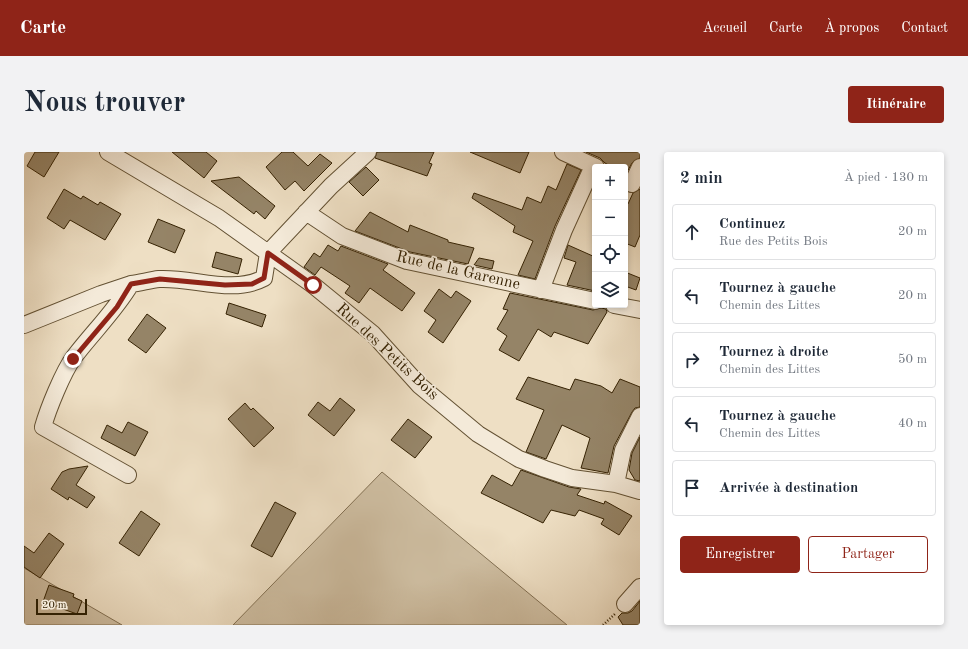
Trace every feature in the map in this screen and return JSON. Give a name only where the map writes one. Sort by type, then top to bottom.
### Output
[{"type":"street","name":"Rue des Petits Bois","points":[[108,152],[219,218],[313,285],[373,334],[419,385],[478,434],[519,459],[545,470],[572,478],[616,484],[640,491]]},
{"type":"street","points":[[24,325],[101,294],[131,284],[160,279],[225,285],[252,284],[264,278],[268,253],[306,212],[368,152]]},
{"type":"street","points":[[563,152],[592,165]]},
{"type":"street","points":[[632,184],[640,167]]},
{"type":"street","points":[[541,290],[564,230],[592,170]]},
{"type":"street","name":"Rue de la Garenne","points":[[306,212],[342,236],[407,261],[592,300]]},
{"type":"street","points":[[128,475],[68,443],[43,427],[48,410],[73,359],[117,307],[131,284]]},
{"type":"street","points":[[628,306],[639,307]]},
{"type":"street","points":[[616,484],[623,450],[640,416]]},
{"type":"street","points":[[625,604],[640,586]]},
{"type":"shaded area","points":[[382,472],[567,625],[233,625]]},
{"type":"shaded area","points":[[24,568],[122,625],[24,625]]},
{"type":"building","points":[[35,152],[59,152],[44,177],[27,166]]},
{"type":"building","points":[[172,152],[206,152],[217,161],[204,178]]},
{"type":"building","points":[[282,152],[293,152],[308,166],[320,154],[332,163],[304,191],[295,181],[285,190],[266,167]]},
{"type":"building","points":[[377,152],[434,152],[429,163],[432,164],[427,176],[375,158]]},
{"type":"building","points":[[470,152],[529,152],[520,173]]},
{"type":"building","points":[[586,152],[640,152],[640,158],[632,163],[628,170],[628,164],[607,164],[600,158]]},
{"type":"building","points":[[567,164],[581,170],[555,226],[535,279],[518,275],[533,241],[513,232],[515,226],[472,198],[474,193],[522,210],[527,197],[541,203],[548,186],[556,190]]},
{"type":"building","points":[[366,167],[379,180],[363,196],[349,182]]},
{"type":"building","points":[[239,177],[275,206],[265,219],[256,211],[254,214],[211,181]]},
{"type":"building","points":[[64,189],[81,199],[83,196],[98,205],[100,202],[121,214],[105,240],[70,220],[64,229],[47,218]]},
{"type":"building","points":[[640,189],[640,235],[635,247],[628,244],[628,204],[633,193]]},
{"type":"building","points":[[370,212],[408,232],[410,225],[448,240],[448,242],[474,248],[468,264],[410,252],[355,231]]},
{"type":"building","points":[[158,219],[185,230],[175,253],[148,242]]},
{"type":"building","points":[[328,245],[338,251],[341,246],[388,264],[383,270],[415,293],[402,311],[370,288],[359,303],[345,293],[350,286],[321,267],[315,275],[304,267],[314,253],[320,257]]},
{"type":"building","points":[[568,245],[592,256],[592,290],[567,285],[576,262],[564,258]]},
{"type":"building","points":[[216,252],[242,259],[238,274],[212,267]]},
{"type":"building","points":[[479,258],[494,261],[492,269],[474,265]]},
{"type":"building","points":[[628,273],[640,278],[636,290],[628,287]]},
{"type":"building","points":[[439,289],[451,298],[456,291],[471,301],[443,343],[428,332],[436,320],[424,311]]},
{"type":"building","points":[[510,293],[593,310],[601,308],[606,309],[607,312],[588,344],[554,332],[551,337],[538,329],[519,361],[499,350],[507,336],[497,329],[508,310],[503,309]]},
{"type":"building","points":[[229,303],[266,315],[262,327],[226,314]]},
{"type":"building","points":[[147,314],[166,328],[146,353],[128,340]]},
{"type":"building","points":[[528,377],[570,390],[575,379],[601,386],[612,393],[620,379],[640,387],[640,407],[635,408],[632,412],[614,446],[608,473],[581,468],[590,438],[562,425],[546,459],[526,452],[544,410],[516,399]]},
{"type":"building","points":[[340,398],[355,410],[334,436],[308,415],[318,402],[330,411]]},
{"type":"building","points":[[245,403],[251,410],[253,408],[274,428],[254,447],[228,419]]},
{"type":"building","points":[[408,419],[432,437],[415,458],[391,440]]},
{"type":"building","points":[[128,422],[148,432],[135,456],[101,438],[107,425],[122,433]]},
{"type":"building","points":[[640,437],[640,481],[635,480],[629,470],[632,453]]},
{"type":"building","points":[[88,466],[76,485],[95,497],[87,508],[69,497],[68,500],[51,489],[62,472],[69,469]]},
{"type":"building","points":[[521,470],[569,487],[581,489],[577,495],[604,504],[605,501],[632,516],[619,535],[601,524],[604,519],[579,510],[575,516],[551,510],[543,523],[481,493],[492,475],[512,486]]},
{"type":"building","points":[[275,502],[296,513],[272,557],[251,546]]},
{"type":"building","points":[[141,511],[160,524],[139,556],[119,543]]},
{"type":"building","points":[[49,533],[64,544],[40,578],[24,567],[24,546],[34,553]]},
{"type":"building","points":[[49,585],[74,594],[73,597],[82,601],[77,614],[43,602]]},
{"type":"building","points":[[640,601],[640,625],[623,625],[618,617],[622,613],[632,611]]},
{"type":"route","points":[[73,359],[117,307],[131,284],[160,279],[225,285],[252,284],[264,278],[268,253],[313,285]]}]
